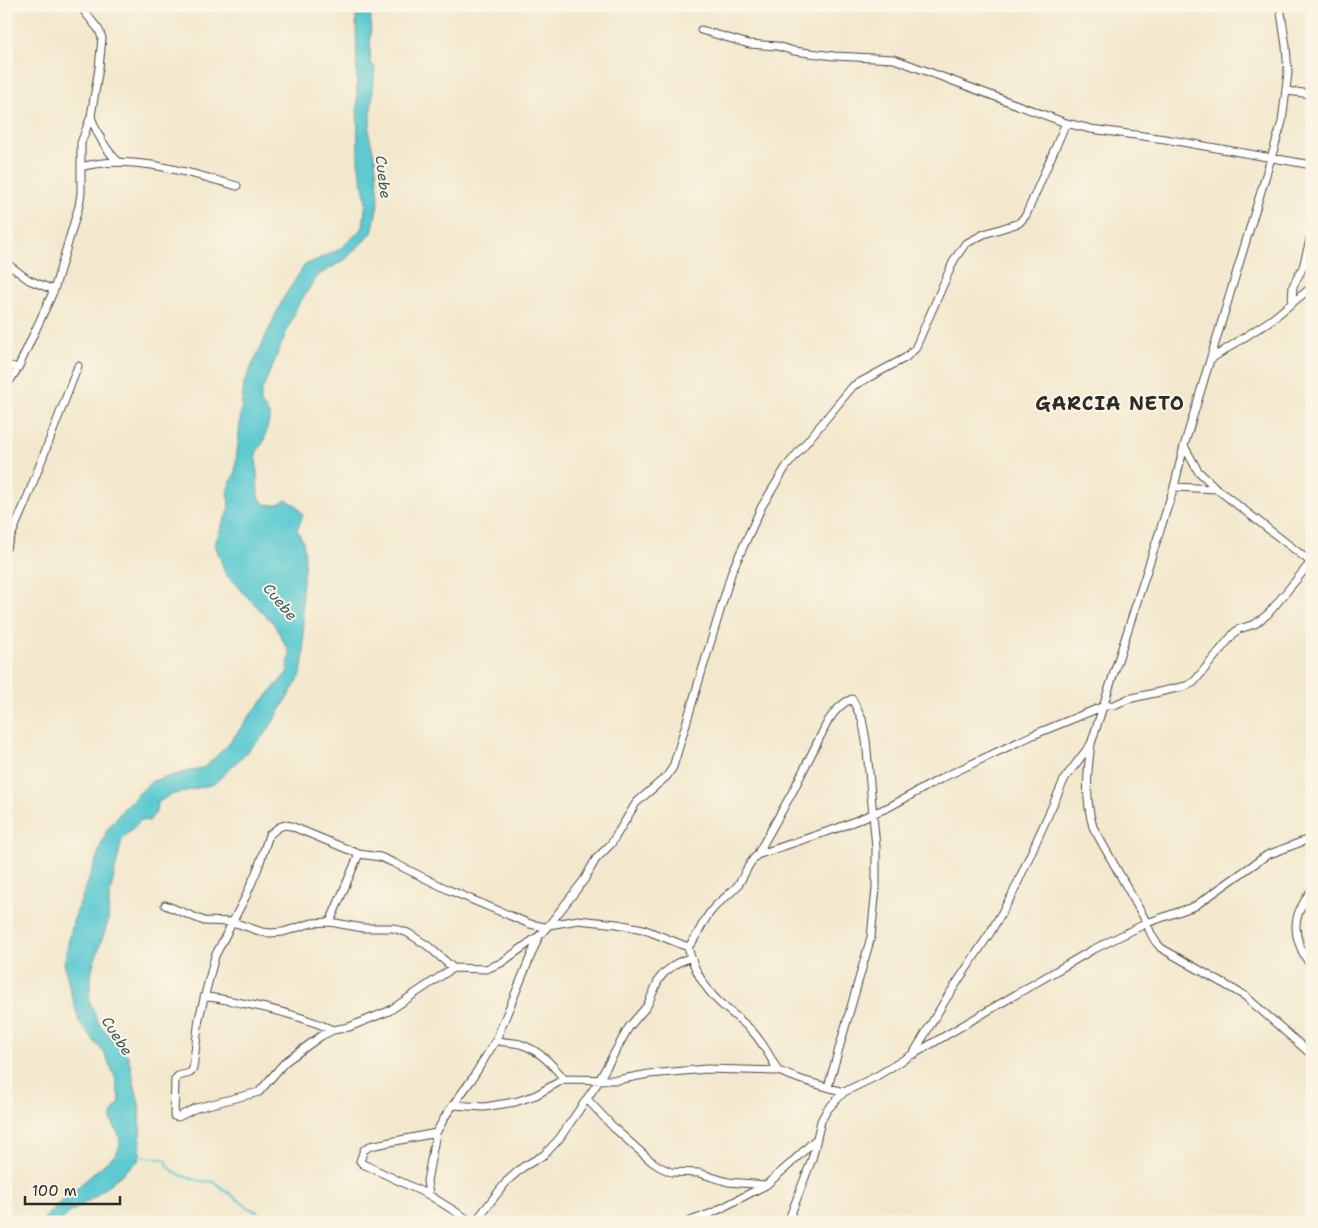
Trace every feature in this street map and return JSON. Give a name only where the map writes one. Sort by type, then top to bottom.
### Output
[{"type":"street","points":[[6,388],[18,368],[54,290],[79,206],[81,143],[91,116],[102,38],[95,24],[80,6]]},
{"type":"street","points":[[1280,6],[1288,73],[1282,122],[1184,446],[1174,487],[1104,706],[1090,744],[1086,781],[1089,811],[1094,827],[1147,922],[1150,934],[1161,948],[1245,996],[1312,1055]]},
{"type":"street","points":[[701,30],[749,44],[777,46],[794,52],[894,59],[1066,123],[1091,129],[1165,139],[1312,165]]},
{"type":"street","points":[[1286,91],[1312,94]]},
{"type":"street","points":[[91,116],[93,124],[110,154],[119,162]]},
{"type":"street","points":[[688,947],[643,929],[617,924],[578,920],[547,926],[530,924],[449,890],[380,857],[359,854],[285,825],[269,834],[258,868],[215,956],[204,997],[193,1069],[190,1073],[178,1076],[175,1080],[174,1117],[178,1117],[196,1108],[259,1092],[285,1062],[321,1036],[332,1030],[349,1026],[389,1010],[453,968],[486,969],[501,963],[540,934],[547,926],[584,880],[596,859],[611,844],[636,803],[667,776],[672,767],[732,571],[762,506],[786,467],[853,386],[905,358],[915,349],[954,260],[965,244],[984,234],[1019,223],[1026,215],[1066,123]]},
{"type":"street","points":[[81,167],[119,162],[188,172],[237,186]]},
{"type":"street","points":[[1292,302],[1293,286],[1303,267],[1312,232]]},
{"type":"street","points":[[6,263],[29,280],[54,290]]},
{"type":"street","points":[[1210,360],[1271,320],[1312,287]]},
{"type":"street","points":[[6,365],[18,368]]},
{"type":"street","points":[[6,548],[78,366]]},
{"type":"street","points":[[757,855],[838,828],[889,807],[944,777],[1033,735],[1104,706],[1186,686],[1194,682],[1235,632],[1255,624],[1268,614],[1312,562],[1198,471],[1184,446]]},
{"type":"street","points":[[1174,487],[1217,488]]},
{"type":"street","points":[[688,947],[694,942],[700,926],[712,910],[737,886],[757,855],[793,790],[828,721],[834,712],[850,698],[853,700],[862,718],[866,740],[876,847],[876,888],[870,937],[828,1087]]},
{"type":"street","points":[[913,1054],[1012,895],[1065,778],[1090,744]]},
{"type":"street","points":[[788,1222],[812,1160],[821,1120],[827,1110],[844,1092],[875,1077],[1092,950],[1147,922],[1195,906],[1266,855],[1312,838]]},
{"type":"street","points":[[330,922],[359,854]]},
{"type":"street","points":[[1312,889],[1300,910],[1296,926],[1301,949],[1312,968]]},
{"type":"street","points":[[165,905],[204,921],[233,922],[262,932],[271,933],[283,932],[312,923],[330,922],[363,928],[393,928],[408,933],[428,946],[453,968]]},
{"type":"street","points":[[429,1195],[427,1181],[436,1134],[496,1040],[540,934]]},
{"type":"street","points":[[688,947],[690,957],[704,985],[718,1001],[753,1032],[778,1071]]},
{"type":"street","points":[[436,1134],[370,1146],[366,1148],[360,1158],[363,1164],[429,1195],[473,1222],[507,1181],[522,1167],[544,1155],[558,1139],[587,1099],[630,1027],[646,1006],[660,978],[677,963],[690,957]]},
{"type":"street","points":[[204,997],[225,998],[284,1012],[313,1021],[332,1030]]},
{"type":"street","points":[[496,1040],[523,1045],[535,1051],[549,1060],[564,1078]]},
{"type":"street","points":[[453,1105],[484,1107],[515,1102],[536,1095],[564,1078],[617,1080],[683,1070],[778,1071],[844,1092]]},
{"type":"street","points":[[587,1099],[614,1128],[660,1167],[671,1172],[699,1173],[728,1182],[766,1185]]},
{"type":"street","points":[[688,1222],[712,1213],[766,1185],[816,1140]]},
{"type":"street","points":[[415,1189],[427,1181]]},
{"type":"water","name":"Cuebe","points":[[356,6],[371,6],[370,62],[375,67],[369,134],[375,159],[379,199],[372,233],[346,259],[317,276],[297,307],[261,393],[261,403],[270,416],[264,441],[256,453],[258,495],[264,504],[276,505],[286,500],[296,505],[303,515],[297,530],[303,541],[305,556],[302,593],[304,652],[301,675],[267,732],[214,784],[170,795],[157,803],[156,812],[149,821],[141,820],[122,839],[109,898],[108,922],[92,968],[89,1000],[99,1024],[128,1056],[139,1104],[141,1146],[139,1160],[94,1197],[68,1214],[61,1222],[41,1222],[58,1204],[116,1154],[120,1145],[118,1133],[111,1121],[114,1109],[120,1102],[115,1077],[105,1054],[80,1024],[64,963],[73,922],[107,830],[124,808],[152,781],[205,767],[228,745],[251,714],[287,673],[290,653],[274,624],[226,575],[215,544],[229,511],[228,488],[235,473],[244,383],[284,297],[305,265],[340,249],[363,228],[366,200],[358,161]]},
{"type":"waterway","points":[[138,1157],[166,1160],[168,1166],[177,1174],[200,1181],[214,1182],[249,1208],[272,1219],[294,1217],[307,1222]]},
{"type":"waterway","points":[[316,1222],[324,1220],[337,1222]]},
{"type":"district","name":"GARCIA NETO","points":[[1110,403]]}]
